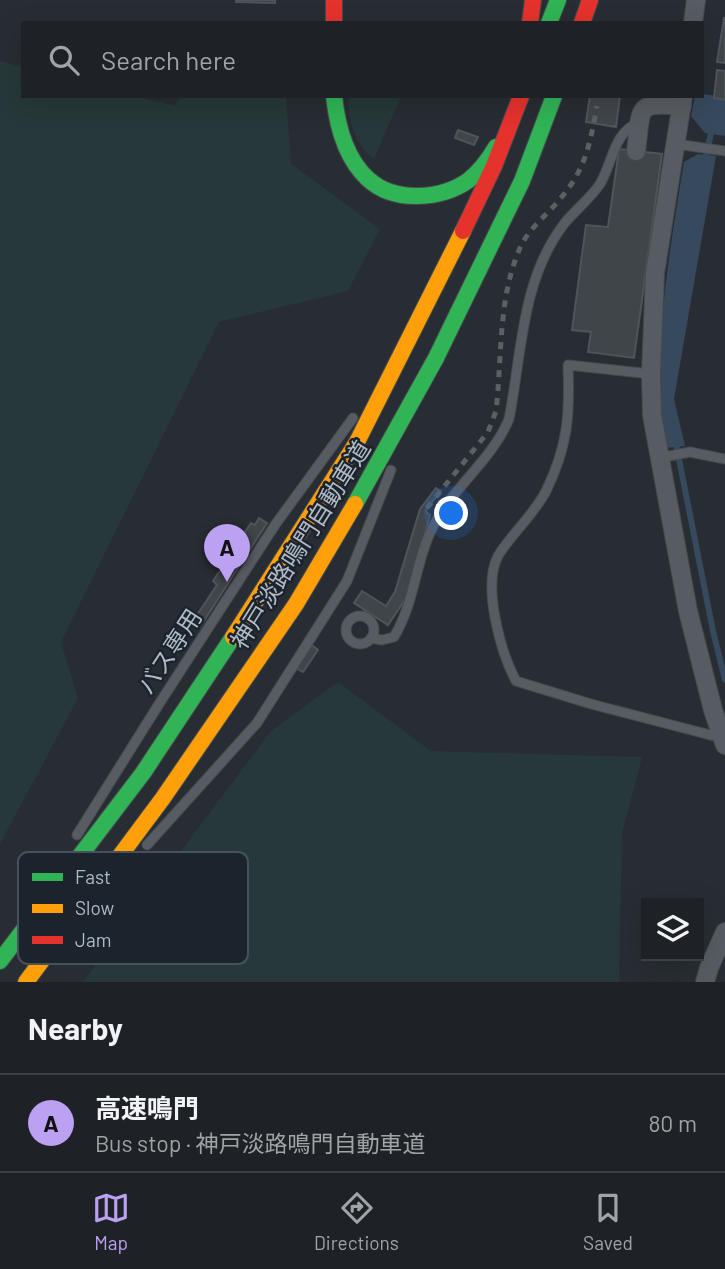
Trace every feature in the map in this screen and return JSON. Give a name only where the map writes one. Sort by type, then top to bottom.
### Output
[{"type":"main road","points":[[334,0],[334,21]]},
{"type":"main road","points":[[530,21],[534,0]]},
{"type":"main road","points":[[550,21],[558,0]]},
{"type":"main road","points":[[583,21],[590,0]]},
{"type":"main road","points":[[334,98],[341,135],[353,162],[370,181],[389,191],[414,195],[440,194],[464,184],[495,150],[519,98]]},
{"type":"main road","name":"神戸淡路鳴門自動車道","points":[[83,852],[143,773],[357,442],[410,340],[494,166],[519,98]]},
{"type":"main road","name":"神戸淡路鳴門自動車道","points":[[123,852],[296,604],[384,454],[436,358],[522,181],[553,98]]},
{"type":"main road","name":"神戸淡路鳴門自動車道","points":[[0,960],[18,936]]},
{"type":"main road","name":"神戸淡路鳴門自動車道","points":[[26,982],[41,964]]},
{"type":"street","points":[[693,21],[696,0]]},
{"type":"street","points":[[636,151],[642,111],[653,103],[683,101],[655,273],[650,374],[652,415],[688,611],[719,709],[724,742]]},
{"type":"street","points":[[705,982],[725,932]]},
{"type":"lane","points":[[371,638],[382,640],[394,637],[411,601],[432,528],[503,434],[509,419],[525,315],[534,281],[564,224],[600,184],[612,149],[629,126],[640,122]]},
{"type":"lane","points":[[676,144],[721,150]]},
{"type":"lane","name":"バス専用","points":[[72,843],[275,526],[410,340]]},
{"type":"lane","points":[[406,433],[436,358]]},
{"type":"lane","points":[[650,374],[568,365],[570,406],[565,443],[545,492],[497,557],[492,586],[498,629],[508,666],[516,681],[724,742]]},
{"type":"lane","points":[[659,458],[690,452],[725,459]]},
{"type":"lane","points":[[140,852],[257,723],[347,581],[396,457]]},
{"type":"lane","points":[[0,960],[18,931]]},
{"type":"shaded area","points":[[0,61],[21,66],[21,98],[144,98],[175,106],[180,98],[286,98],[291,164],[380,229],[348,291],[219,322],[61,642],[78,698],[0,844]]},
{"type":"shaded area","points":[[349,98],[400,98],[374,159],[357,139],[349,113]]},
{"type":"shaded area","points":[[338,682],[431,751],[642,757],[622,834],[619,982],[83,982],[96,964],[248,964],[248,852],[180,852],[271,731]]},
{"type":"water","points":[[704,94],[725,97],[725,136],[705,133],[691,116],[695,98],[704,98]]},
{"type":"water","points":[[698,154],[716,156],[674,399],[685,446],[666,448],[659,405],[659,374],[666,283],[684,162]]},
{"type":"building","points":[[275,0],[275,3],[236,2]]},
{"type":"building","points":[[725,18],[725,63],[717,62]]},
{"type":"building","points":[[717,70],[725,71],[725,100],[714,98]]},
{"type":"building","points":[[590,98],[620,98],[616,127],[586,122]]},
{"type":"building","points":[[458,130],[478,137],[474,145],[455,138]]},
{"type":"building","points":[[619,149],[662,154],[634,358],[588,352],[591,332],[572,330],[586,225],[608,227]]},
{"type":"building","points":[[436,488],[441,491],[427,508],[426,512],[430,515],[406,598],[388,625],[354,603],[362,591],[386,606],[395,592],[420,509]]},
{"type":"building","points":[[259,518],[267,523],[200,627],[193,621],[217,585],[213,581],[251,523],[255,525]]},
{"type":"building","points":[[312,645],[318,650],[303,672],[296,668]]},
{"type":"waterway","points":[[705,162],[712,128]]},
{"type":"waterway","points":[[675,439],[725,680]]},
{"type":"railway","points":[[427,508],[488,432],[496,411],[504,307],[513,267],[528,235],[576,177],[589,144],[597,106]]},
{"type":"traffic: fast","points":[[550,21],[558,0]]},
{"type":"traffic: fast","points":[[334,98],[340,129],[353,161],[368,179],[391,192],[432,195],[458,187],[477,173],[496,147]]},
{"type":"traffic: fast","points":[[355,504],[436,358],[522,181],[553,98]]},
{"type":"traffic: fast","points":[[83,852],[143,773],[233,637]]},
{"type":"traffic: fast","points":[[0,961],[18,937]]},
{"type":"traffic: slow","points":[[233,637],[357,442],[463,231]]},
{"type":"traffic: slow","points":[[123,852],[296,604],[355,504]]},
{"type":"traffic: slow","points":[[26,982],[39,964]]},
{"type":"traffic: jam","points":[[334,0],[334,21]]},
{"type":"traffic: jam","points":[[530,21],[533,0]]},
{"type":"traffic: jam","points":[[583,21],[590,0]]},
{"type":"traffic: jam","points":[[463,231],[494,166],[520,98]]},
{"type":"place","name":"高速鳴門","points":[[227,582]]}]
